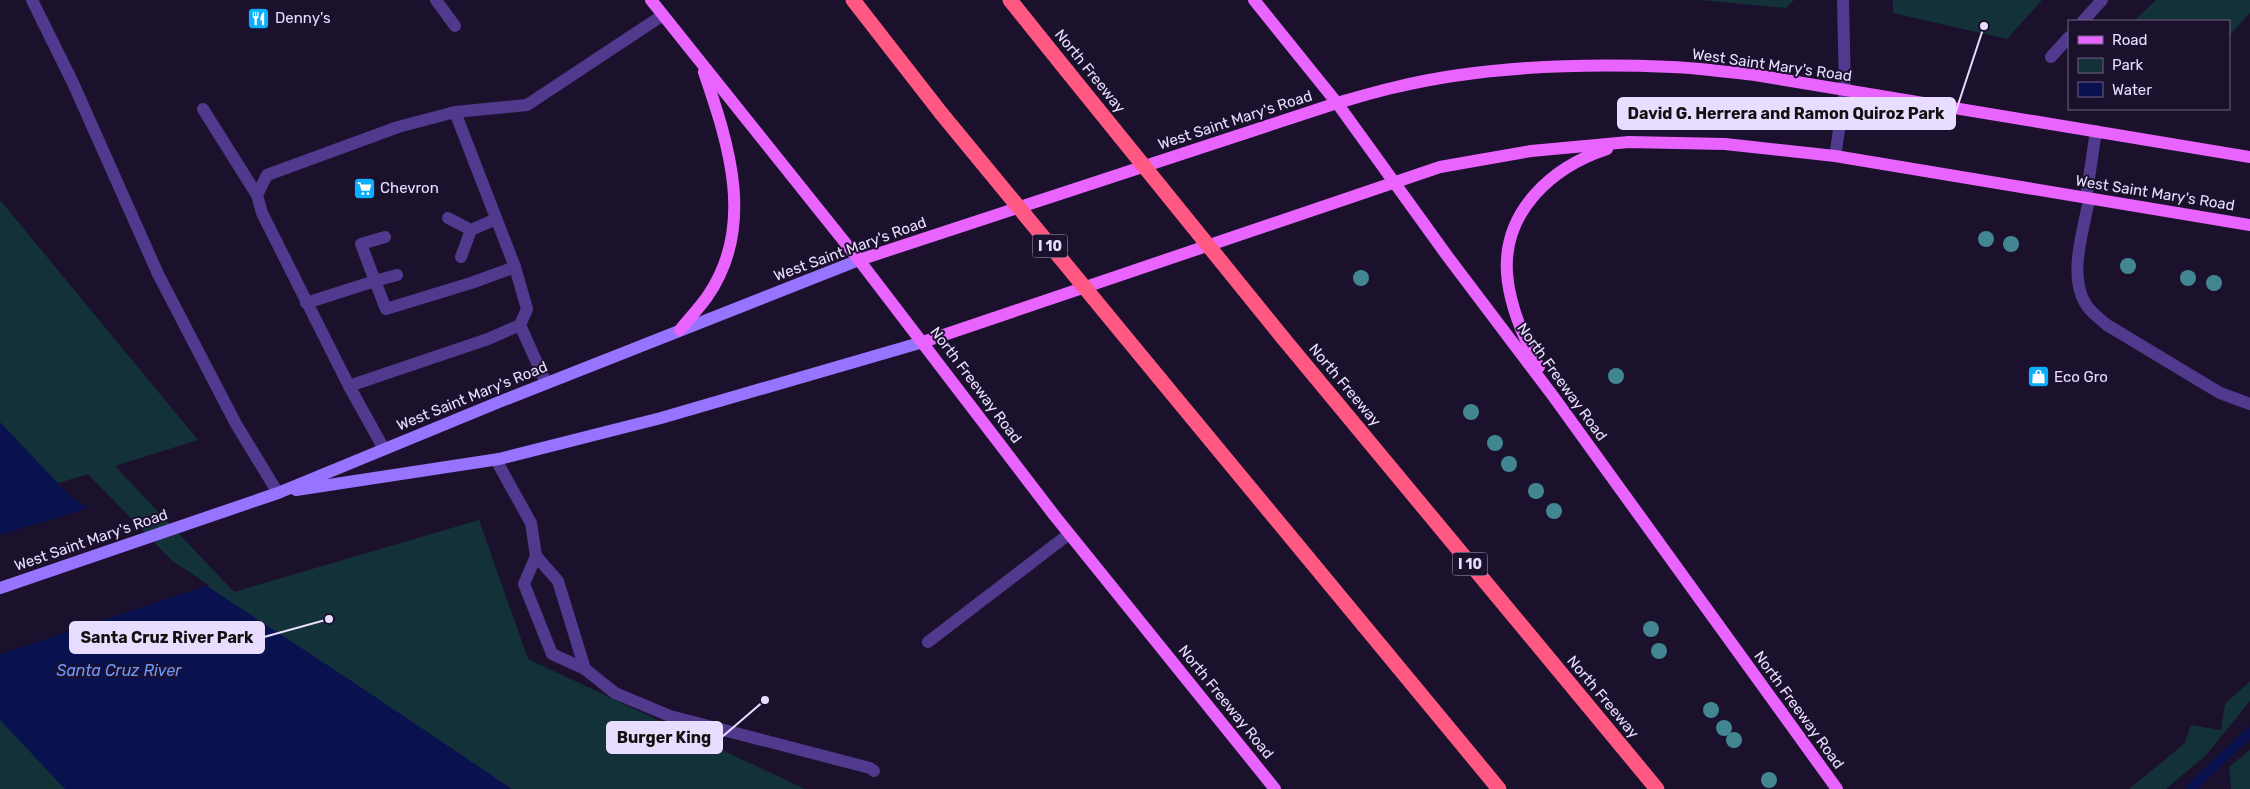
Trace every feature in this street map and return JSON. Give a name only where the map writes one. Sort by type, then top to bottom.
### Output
[{"type":"highway","name":"I 10","points":[[853,0],[941,113],[1499,789]]},
{"type":"highway","name":"North Freeway","points":[[1010,0],[1283,338],[1657,789]]},
{"type":"main road","name":"North Freeway Road","points":[[651,0],[859,260],[1069,534],[1275,789]]},
{"type":"main road","name":"North Freeway Road","points":[[1254,0],[1337,103],[1553,396],[1837,789]]},
{"type":"main road","points":[[680,330],[707,296],[719,276],[727,254],[734,212],[734,188],[730,157],[701,62]]},
{"type":"main road","name":"West Saint Mary's Road","points":[[0,588],[278,493],[546,383],[859,260],[1337,103],[1393,87],[1529,68],[1602,65],[1674,67],[1755,75],[1846,92],[2250,157]]},
{"type":"main road","name":"West Saint Mary's Road","points":[[278,493],[496,460],[661,418],[923,342],[1440,167],[1531,151],[1629,142],[1725,144],[1835,156],[2250,226]]},
{"type":"main road","points":[[1553,396],[1532,355],[1512,301],[1507,274],[1507,250],[1514,227],[1524,206],[1538,188],[1558,172],[1585,156],[1629,142]]},
{"type":"street","points":[[32,0],[73,83],[158,274],[236,424],[278,493]]},
{"type":"street","points":[[436,0],[455,26]]},
{"type":"street","points":[[1835,156],[1846,92],[1843,0]]},
{"type":"street","points":[[2084,20],[2102,0]]},
{"type":"street","points":[[257,195],[267,175],[398,127],[444,113],[527,106],[663,15]]},
{"type":"street","points":[[2051,57],[2068,38]]},
{"type":"street","points":[[203,109],[257,195],[262,213],[306,302],[384,449]]},
{"type":"street","points":[[349,386],[488,339],[520,325],[527,309],[515,267],[455,112]]},
{"type":"street","points":[[2096,131],[2080,248],[2078,278],[2083,297],[2093,313],[2107,325],[2220,393],[2250,404]]},
{"type":"street","points":[[448,218],[471,230]]},
{"type":"street","points":[[461,257],[471,230],[496,219]]},
{"type":"street","points":[[384,237],[362,244],[386,309],[471,283],[515,267]]},
{"type":"street","points":[[306,302],[397,275]]},
{"type":"street","points":[[520,325],[546,383]]},
{"type":"street","points":[[496,460],[531,523],[536,556],[524,584],[552,654],[585,669],[614,693],[670,716],[870,768],[874,771]]},
{"type":"street","points":[[928,642],[1069,534]]},
{"type":"street","points":[[536,556],[558,581],[585,669]]},
{"type":"green space","points":[[1700,0],[1794,0],[1786,8]]},
{"type":"green space","points":[[1893,0],[2042,0],[2007,39],[1893,13]]},
{"type":"green space","points":[[2156,0],[2250,0],[2250,13],[2230,35],[2230,20],[2135,20]]},
{"type":"green space","points":[[0,200],[198,440],[115,466],[234,592],[479,520],[528,659],[805,789],[0,789],[0,662],[209,599],[88,474],[0,501]]},
{"type":"green space","points":[[2250,681],[2250,701],[2206,755],[2166,789],[2129,789],[2184,744],[2191,725],[2221,730],[2225,704]]},
{"type":"green space","points":[[2250,750],[2250,789],[2231,789],[2229,767]]},
{"type":"water","name":"Santa Cruz River","points":[[0,422],[70,496],[512,789],[65,789],[0,720]]},
{"type":"pier","points":[[91,507],[209,585],[0,654],[0,535]]},
{"type":"waterway","points":[[2190,789],[2250,732]]},
{"type":"place","name":"Denny's","points":[[259,18]]},
{"type":"place","name":"David G. Herrera and Ramon Quiroz Park","points":[[1984,26]]},
{"type":"place","name":"Chevron","points":[[364,188]]},
{"type":"place","name":"Eco Gro","points":[[2038,377]]},
{"type":"place","name":"Santa Cruz River Park","points":[[329,619]]},
{"type":"place","name":"Burger King","points":[[765,700]]}]
